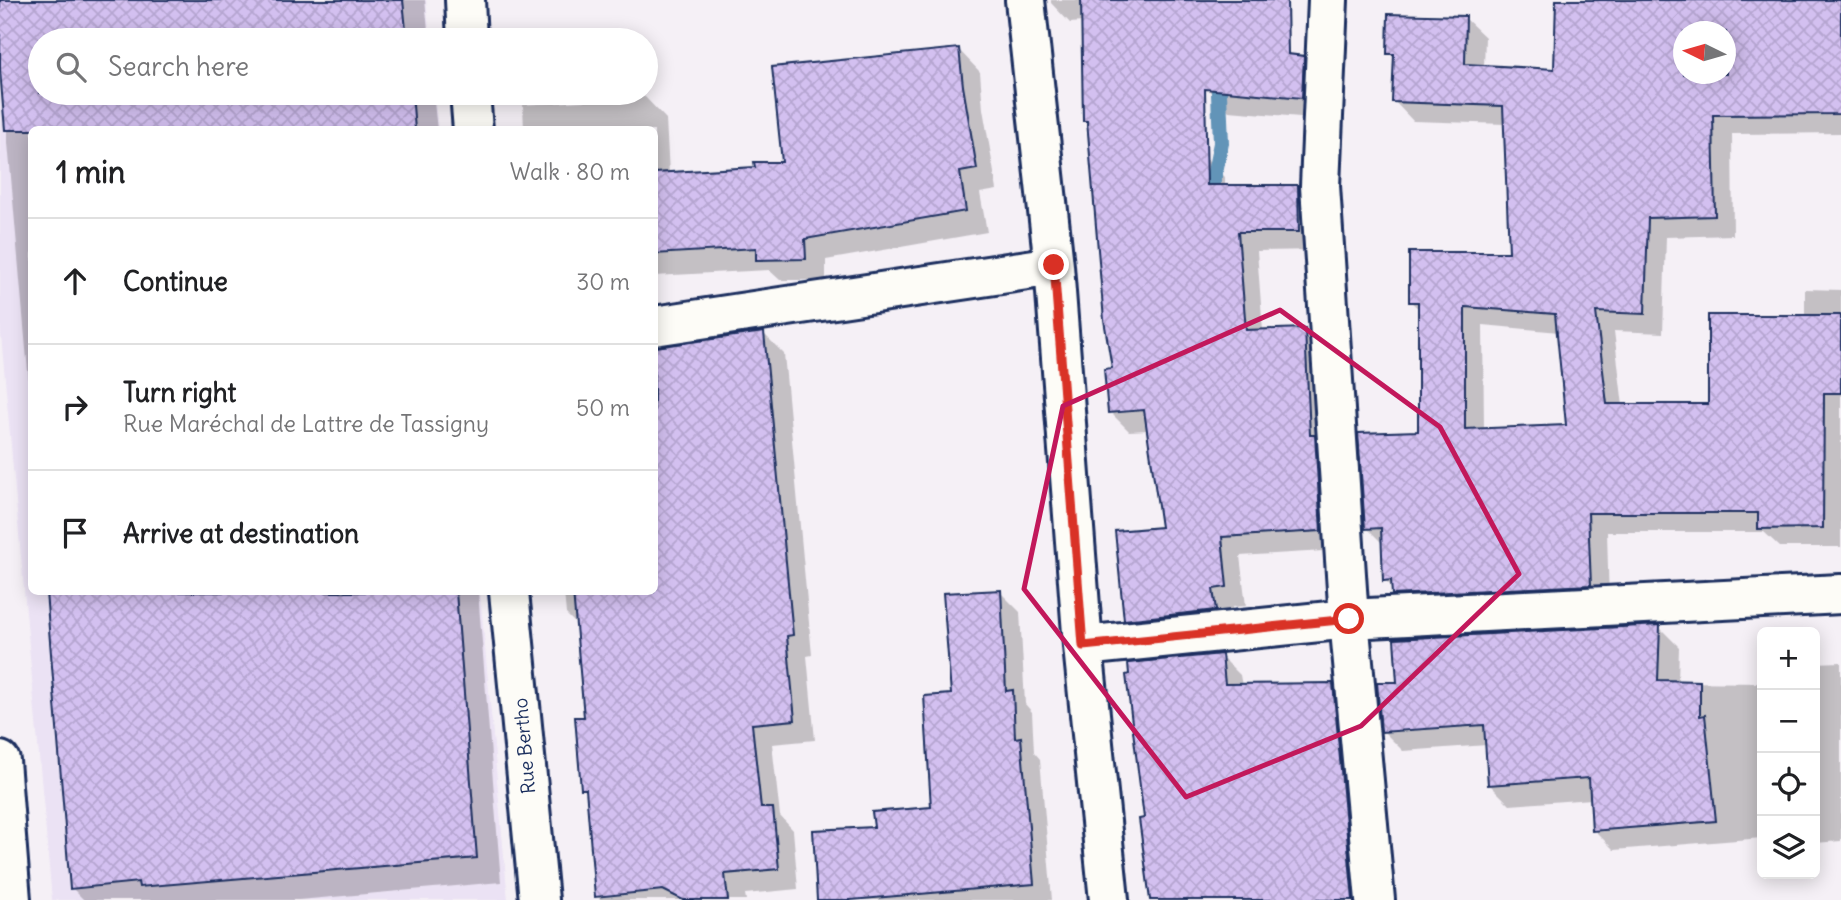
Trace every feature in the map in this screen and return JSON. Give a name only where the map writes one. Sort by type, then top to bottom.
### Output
[{"type":"street","points":[[465,0],[466,28]]},
{"type":"street","points":[[1025,0],[1054,265],[1083,646],[1109,900]]},
{"type":"street","points":[[1328,0],[1320,187],[1349,619],[1375,900]]},
{"type":"street","points":[[471,105],[473,126]]},
{"type":"street","points":[[658,325],[1054,265]]},
{"type":"street","points":[[1083,646],[1349,619],[1841,594]]},
{"type":"street","name":"Rue Bertho","points":[[509,595],[538,900]]},
{"type":"street","points":[[0,761],[11,900]]},
{"type":"highlighted area","points":[[1280,310],[1440,427],[1519,574],[1361,726],[1186,797],[1024,589],[1063,406]]},
{"type":"shaded area","points":[[0,0],[426,0],[429,28],[28,28],[28,105],[435,105],[438,126],[28,126],[28,595],[480,595],[508,900],[52,900],[0,324]]},
{"type":"building","points":[[0,0],[403,0],[406,28],[28,28],[28,105],[413,105],[415,126],[28,126],[28,130],[5,130],[0,70]]},
{"type":"building","points":[[1081,0],[1287,0],[1288,54],[1304,56],[1302,98],[1205,89],[1207,185],[1298,185],[1299,232],[1238,232],[1246,330],[1305,328],[1310,435],[1315,435],[1321,531],[1222,537],[1227,587],[1213,589],[1216,610],[1124,620],[1115,531],[1161,527],[1144,410],[1108,413],[1104,369],[1112,368],[1104,320],[1087,121],[1083,121]]},
{"type":"building","points":[[1556,0],[1841,0],[1841,114],[1713,115],[1715,216],[1648,218],[1645,314],[1596,312],[1607,404],[1708,404],[1708,315],[1841,315],[1841,393],[1824,393],[1823,528],[1758,529],[1758,513],[1588,513],[1591,585],[1392,595],[1391,580],[1383,581],[1381,528],[1365,529],[1358,433],[1418,431],[1418,302],[1409,302],[1409,252],[1509,252],[1503,106],[1392,102],[1394,54],[1387,54],[1388,14],[1466,16],[1465,64],[1554,69]],"holes":[[[1465,307],[1555,314],[1566,425],[1465,429]]]},
{"type":"building","points":[[959,48],[977,169],[960,172],[966,211],[805,239],[806,259],[756,260],[756,248],[658,254],[658,173],[755,167],[754,162],[782,162],[772,67]]},
{"type":"building","points":[[764,332],[793,635],[787,636],[795,720],[752,724],[761,808],[773,808],[779,869],[725,874],[728,900],[683,900],[663,890],[595,897],[586,789],[581,789],[575,717],[584,717],[573,595],[658,595],[658,346]]},
{"type":"building","points":[[1001,590],[1006,691],[1013,690],[1015,738],[1021,737],[1034,884],[851,900],[817,900],[813,830],[874,827],[872,812],[931,807],[924,696],[951,694],[943,593]]},
{"type":"building","points":[[46,595],[456,595],[477,858],[139,887],[138,882],[70,889]]},
{"type":"building","points":[[1660,625],[1658,680],[1700,681],[1700,716],[1705,715],[1716,821],[1592,831],[1589,778],[1488,785],[1484,725],[1381,732],[1377,682],[1397,682],[1394,639]]},
{"type":"building","points":[[1222,654],[1225,684],[1333,683],[1353,900],[1150,900],[1139,819],[1144,818],[1126,675],[1129,674],[1128,663]]},
{"type":"waterway","points":[[1208,206],[1221,143],[1218,69]]},
{"type":"route","points":[[1054,265],[1083,646],[1349,619]]}]
